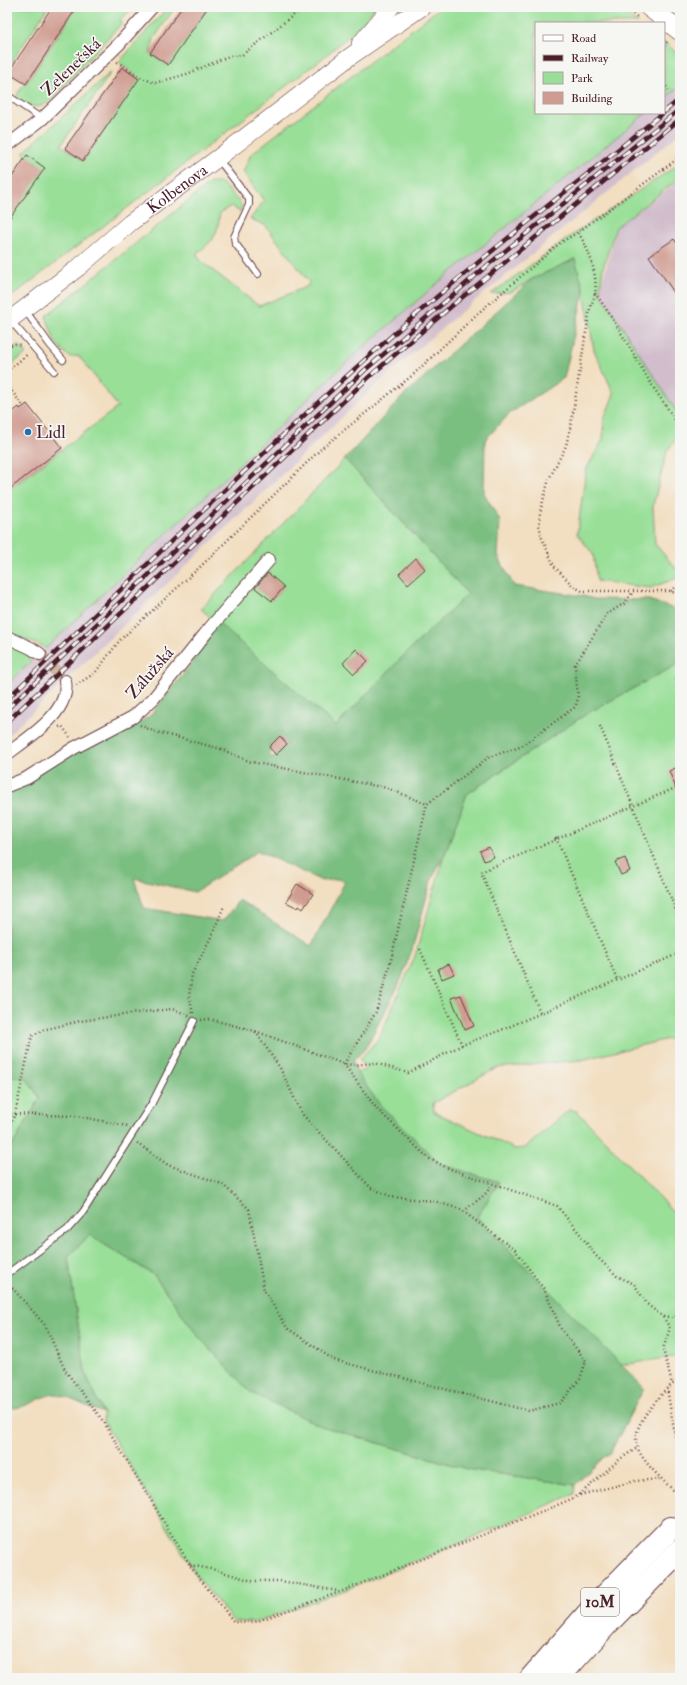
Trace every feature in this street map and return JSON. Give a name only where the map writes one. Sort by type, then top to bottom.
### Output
[{"type":"highway","name":"10M","points":[[531,1678],[590,1611],[671,1528]]},
{"type":"highway","name":"10M","points":[[558,1678],[608,1622],[680,1550]]},
{"type":"main road","name":"Kolbenova","points":[[348,58],[391,7]]},
{"type":"main road","name":"Kolbenova","points":[[8,321],[79,267],[130,223],[218,158],[348,58],[422,7]]},
{"type":"main road","points":[[644,13],[656,22]]},
{"type":"main road","points":[[665,28],[674,35]]},
{"type":"street","name":"Zelenečská","points":[[7,146],[42,119],[108,54],[152,7]]},
{"type":"street","name":"Zálužská","points":[[7,786],[27,778],[74,748],[134,717],[153,699],[210,628],[269,560]]},
{"type":"street","points":[[7,637],[31,648],[40,654]]},
{"type":"street","points":[[7,754],[46,724],[55,714],[66,684]]},
{"type":"lane","points":[[7,95],[42,119]]},
{"type":"lane","points":[[218,158],[248,199],[249,205],[234,237],[235,243],[258,274]]},
{"type":"lane","points":[[24,309],[50,346],[63,360]]},
{"type":"lane","points":[[8,321],[54,371]]},
{"type":"lane","points":[[7,1273],[11,1272],[67,1230],[83,1212],[152,1103],[194,1019]]},
{"type":"path","points":[[108,54],[142,78],[155,83],[187,74],[229,56],[242,54],[304,7]]},
{"type":"path","points":[[623,7],[644,13]]},
{"type":"path","points":[[665,45],[674,35]]},
{"type":"path","points":[[665,85],[669,91]]},
{"type":"path","points":[[66,684],[75,685],[94,673],[120,640],[200,567],[322,448],[414,374],[478,314],[548,253],[680,157]]},
{"type":"path","points":[[578,232],[586,248],[595,277],[595,293],[590,308],[566,446],[549,479],[540,512],[539,525],[542,538],[554,566],[573,586],[582,591],[670,591],[680,596]]},
{"type":"path","points":[[595,293],[608,310],[654,390],[680,426]]},
{"type":"path","points":[[7,346],[16,344],[20,345],[29,353],[7,370]]},
{"type":"path","points":[[7,385],[24,407]]},
{"type":"path","points":[[670,591],[680,584]]},
{"type":"path","points":[[344,1064],[376,1012],[390,964],[427,804],[489,757],[520,747],[575,707],[578,699],[575,665],[607,614],[625,603],[633,591]]},
{"type":"path","points":[[676,679],[680,690]]},
{"type":"path","points":[[134,717],[138,724],[153,731],[221,750],[251,762],[387,788],[427,804]]},
{"type":"path","points":[[35,733],[62,726],[70,737],[74,748]]},
{"type":"path","points":[[600,726],[680,920]]},
{"type":"path","points":[[540,1012],[481,872],[556,838],[680,786]]},
{"type":"path","points":[[556,838],[617,979]]},
{"type":"path","points":[[194,1019],[189,996],[192,974],[213,933],[224,906]]},
{"type":"path","points":[[420,949],[462,1045]]},
{"type":"path","points":[[7,1132],[15,1114],[32,1036],[43,1030],[80,1021],[172,1009],[194,1019],[209,1019],[255,1031],[344,1064],[353,1065],[375,1063],[408,1073],[462,1045],[504,1029],[540,1012],[680,953]]},
{"type":"path","points":[[129,1138],[168,1165],[222,1184],[249,1209],[264,1290],[287,1328],[334,1360],[529,1411],[560,1403],[580,1379],[586,1361],[561,1329],[544,1289],[515,1250],[460,1209],[434,1202],[392,1197],[371,1188],[302,1114],[280,1068],[255,1031]]},
{"type":"path","points":[[344,1064],[376,1108],[428,1158],[450,1169],[557,1206],[595,1255],[617,1276],[634,1284],[647,1304],[663,1317],[670,1328],[663,1349],[672,1384]]},
{"type":"path","points":[[7,1114],[76,1116],[136,1128]]},
{"type":"path","points":[[464,1212],[470,1205],[482,1199],[492,1184]]},
{"type":"path","points":[[7,1282],[45,1325],[65,1370],[103,1421],[190,1565],[234,1622],[255,1622],[340,1592],[578,1496],[635,1481],[662,1479]]},
{"type":"path","points":[[663,1317],[680,1316]]},
{"type":"path","points":[[680,1379],[667,1388],[642,1421],[636,1440],[637,1448],[649,1465],[680,1497]]},
{"type":"path","points":[[667,1388],[677,1448],[680,1455]]},
{"type":"path","points":[[578,1496],[620,1459],[637,1448]]},
{"type":"path","points":[[190,1565],[216,1570],[252,1581],[281,1581],[340,1592]]},
{"type":"shaded area","points":[[680,86],[680,133],[461,312],[377,384],[7,736],[7,684],[293,412],[391,322],[645,114],[665,114],[665,98]]},
{"type":"shaded area","points":[[680,180],[680,417],[600,292],[616,227]]},
{"type":"green space","points":[[14,7],[48,7],[7,69],[7,18]]},
{"type":"green space","points":[[77,7],[134,7],[120,20],[122,23],[50,100],[45,104],[35,107],[23,102],[17,97],[18,93],[24,83],[26,84]]},
{"type":"green space","points":[[168,7],[175,7],[154,39],[150,53],[168,65],[208,7],[376,7],[354,32],[319,61],[7,300],[7,222],[27,155],[23,153],[112,71],[61,145],[83,161],[139,79],[119,62]]},
{"type":"green space","points":[[441,7],[615,7],[637,22],[535,22],[535,114],[645,114],[440,281],[352,357],[46,648],[7,632],[7,491],[118,407],[79,356],[69,357],[55,342],[46,316],[210,183],[222,183],[242,205],[240,212],[231,206],[220,213],[218,227],[214,236],[207,245],[196,254],[202,262],[259,306],[308,286],[309,282],[265,225],[250,219],[264,201],[243,172],[251,154]]},
{"type":"green space","points":[[665,43],[680,56],[680,86],[665,98]]},
{"type":"green space","points":[[676,166],[680,169],[680,178],[616,227],[603,268],[600,292],[680,417],[680,434],[667,451],[653,506],[655,544],[680,573],[680,577],[650,588],[597,581],[593,554],[577,534],[586,470],[603,439],[604,419],[614,394],[594,350],[584,291],[575,259],[532,279],[511,292],[491,294],[575,233]]},
{"type":"green space","points":[[575,259],[584,291],[564,378],[509,414],[485,440],[484,493],[500,521],[498,556],[514,586],[594,599],[649,600],[680,611],[680,663],[586,714],[467,794],[444,856],[431,881],[412,950],[398,987],[365,1049],[353,1061],[357,1073],[380,1105],[440,1164],[499,1182],[477,1217],[644,1388],[609,1455],[604,1457],[575,1485],[467,1469],[321,1426],[250,1392],[197,1335],[154,1275],[89,1235],[68,1257],[85,1372],[103,1413],[57,1394],[48,1395],[25,1406],[13,1408],[7,1407],[7,1155],[40,1098],[26,1078],[7,1076],[7,786],[121,729],[137,724],[150,716],[193,662],[216,621],[336,726],[406,653],[468,594],[345,459],[401,398],[532,279]],"holes":[[[280,737],[287,744],[272,758],[269,754],[272,750],[269,747]],[[258,851],[322,881],[338,879],[345,882],[311,946],[239,900],[223,921],[144,908],[134,878],[195,892]]]},
{"type":"green space","points":[[18,346],[27,353],[7,368],[7,349]]},
{"type":"green space","points":[[345,459],[468,594],[336,726],[201,609]]},
{"type":"green space","points":[[7,643],[26,652],[31,662],[7,684]]},
{"type":"green space","points":[[680,663],[680,1036],[581,1060],[497,1068],[433,1103],[434,1112],[515,1149],[525,1148],[569,1110],[577,1111],[680,1219],[680,1356],[621,1365],[477,1217],[499,1182],[440,1164],[380,1105],[357,1073],[366,1069],[360,1059],[379,1038],[415,956],[444,856],[467,794],[586,714]]},
{"type":"green space","points":[[7,1076],[26,1078],[40,1098],[7,1155]]},
{"type":"green space","points":[[89,1235],[154,1275],[197,1335],[357,1437],[467,1469],[575,1485],[574,1494],[451,1547],[340,1592],[255,1622],[234,1622],[198,1578],[103,1421],[103,1413],[85,1372],[68,1257]]},
{"type":"building","points":[[52,7],[77,7],[26,84],[8,73]]},
{"type":"building","points":[[182,7],[208,7],[168,65],[150,53]]},
{"type":"building","points":[[122,67],[139,79],[83,161],[65,148]]},
{"type":"building","points":[[27,155],[45,168],[7,222],[7,184]]},
{"type":"building","points":[[674,239],[680,248],[680,301],[649,256]]},
{"type":"building","name":"Lidl","points":[[27,404],[62,448],[7,491],[7,416],[19,407],[20,409]]},
{"type":"building","points":[[416,558],[425,569],[408,584],[399,574]]},
{"type":"building","points":[[268,573],[284,587],[272,601],[255,588]]},
{"type":"building","points":[[356,649],[368,661],[354,674],[343,663]]},
{"type":"building","points":[[280,736],[287,744],[276,755],[269,747]]},
{"type":"building","points":[[680,766],[680,798],[669,771]]},
{"type":"building","points":[[489,847],[494,857],[484,861],[480,851]]},
{"type":"building","points":[[625,858],[630,871],[621,875],[615,862]]},
{"type":"building","points":[[297,884],[313,894],[303,909],[299,906],[298,908],[286,902]]},
{"type":"building","points":[[449,964],[454,974],[442,979],[438,969]]},
{"type":"building","points":[[461,995],[474,1026],[465,1030],[451,998]]},
{"type":"tunnel","points":[[40,654],[65,681]]},
{"type":"railway","points":[[665,111],[680,99]]},
{"type":"railway","points":[[7,709],[365,370],[489,264],[680,109]]},
{"type":"railway","points":[[7,699],[248,468],[396,332],[495,249],[662,114]]},
{"type":"railway","points":[[7,722],[370,376],[454,304],[680,119]]},
{"type":"place","name":"Lidl","points":[[28,432]]}]
